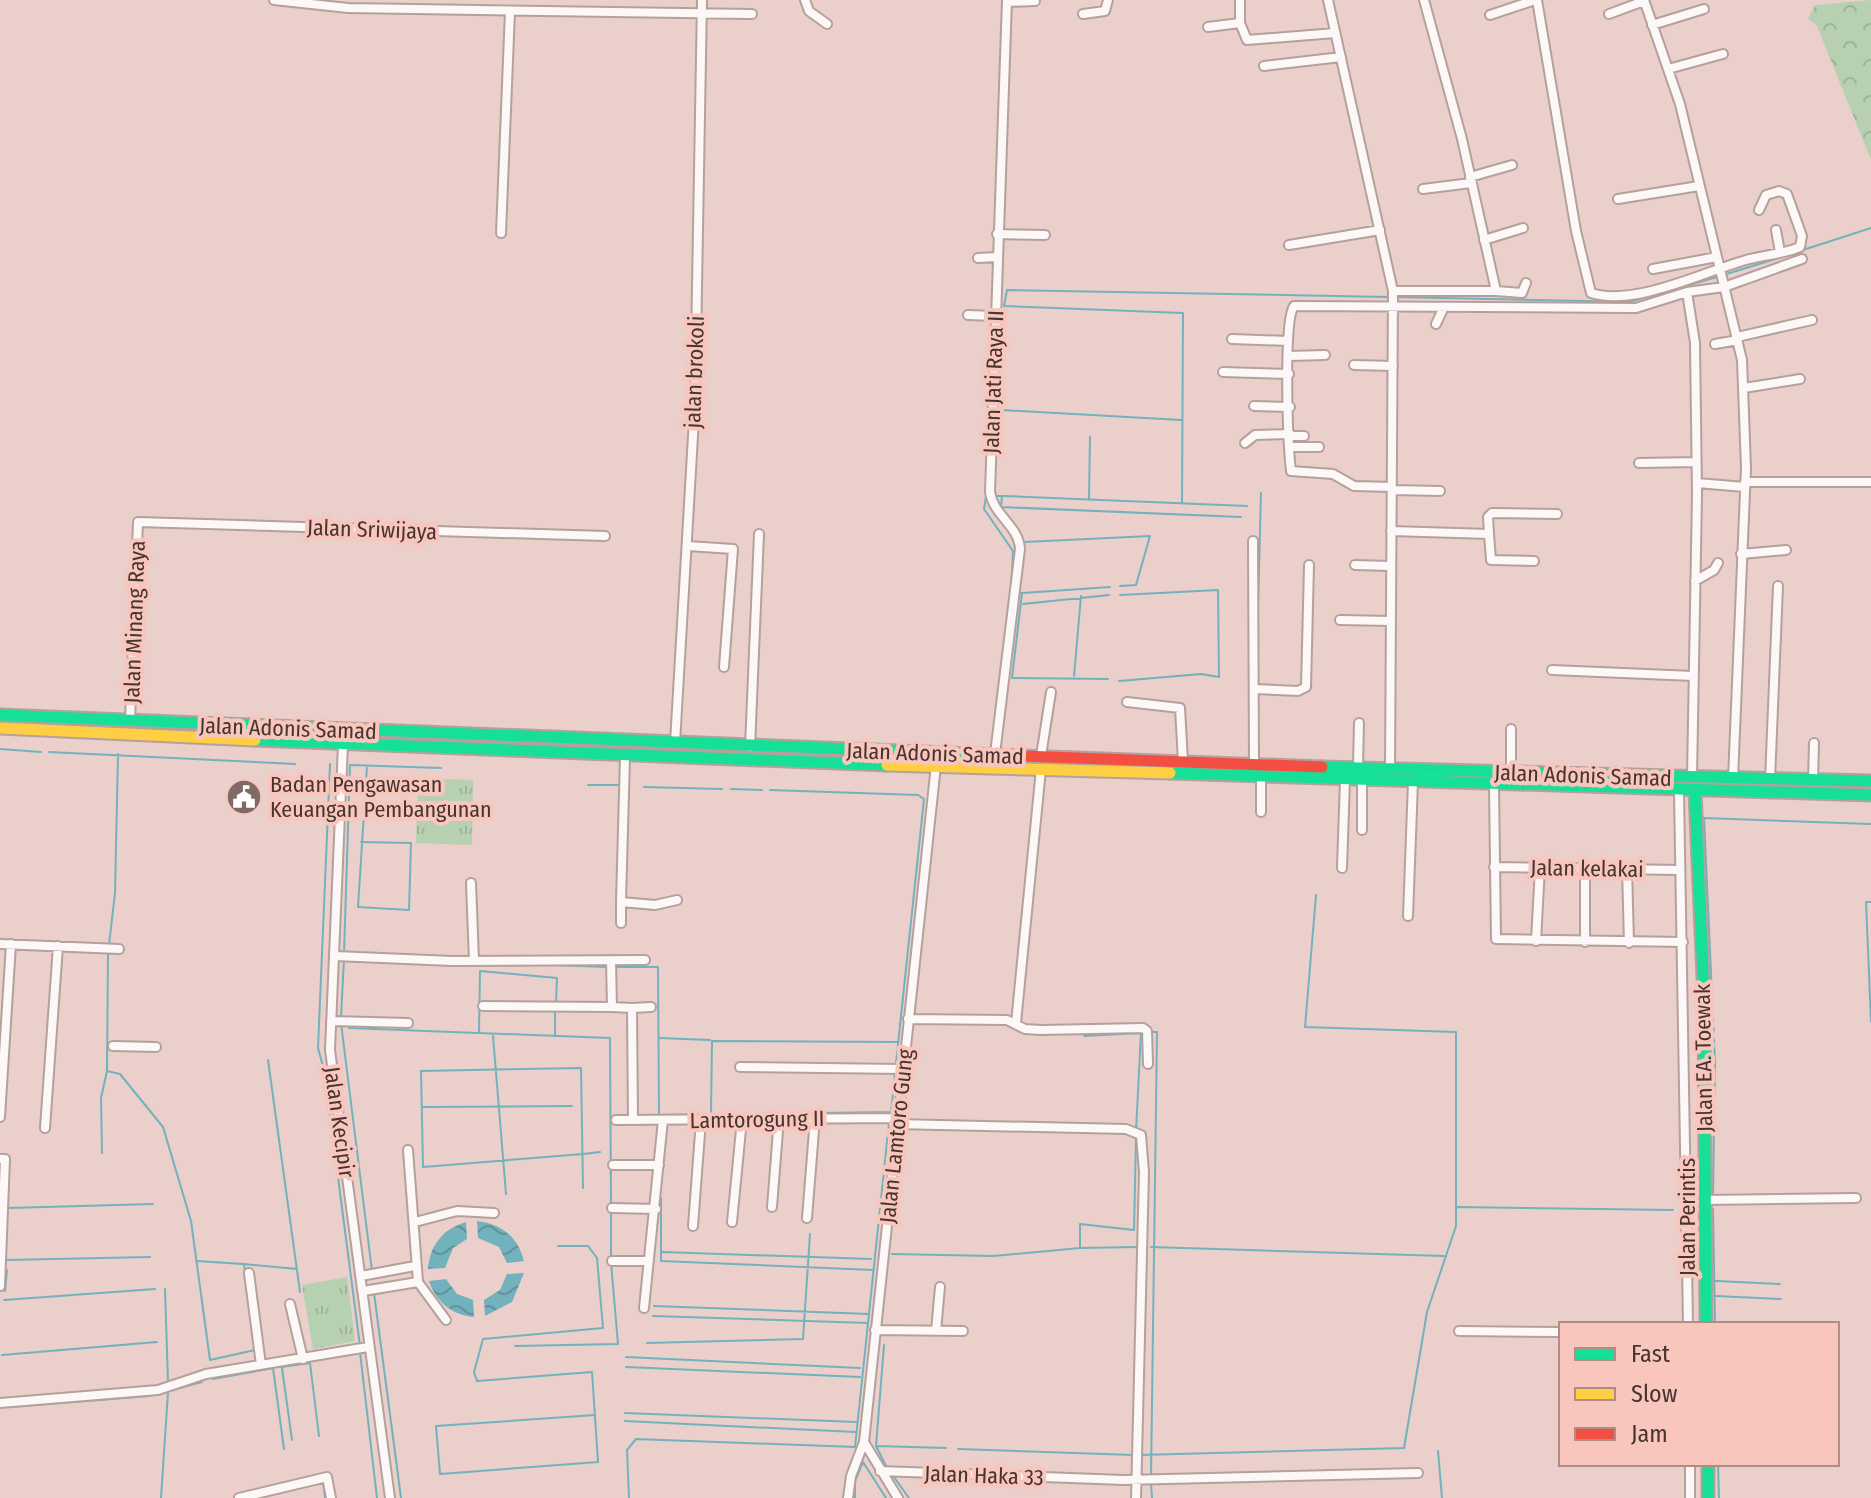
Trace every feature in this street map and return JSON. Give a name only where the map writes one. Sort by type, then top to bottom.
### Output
[{"type":"main road","name":"Jalan Adonis Samad","points":[[0,715],[511,738],[995,754],[1041,763],[1183,761],[1511,773],[1871,781]]},
{"type":"main road","points":[[46,718],[46,731]]},
{"type":"main road","points":[[0,728],[625,757],[936,765],[1041,763],[1344,786],[1362,781],[1413,787],[1494,790],[1871,795]]},
{"type":"main road","points":[[510,751],[511,738]]},
{"type":"main road","points":[[1792,780],[1792,794]]},
{"type":"main road","name":"Jalan EA. Toewak","points":[[1695,792],[1704,999],[1706,1322]]},
{"type":"main road","points":[[1708,1466],[1708,1498]]},
{"type":"street","points":[[274,0],[348,8],[752,14]]},
{"type":"street","name":"jalan brokoli","points":[[675,743],[695,402],[702,0]]},
{"type":"street","points":[[805,0],[809,11],[827,24]]},
{"type":"street","points":[[1083,14],[1105,11],[1108,0]]},
{"type":"street","points":[[1240,0],[1240,23],[1247,40],[1335,33]]},
{"type":"street","points":[[1328,0],[1393,299],[1390,768]]},
{"type":"street","points":[[1424,0],[1496,291]]},
{"type":"street","points":[[1490,15],[1536,0],[1588,289],[1596,294],[1625,296],[1802,259]]},
{"type":"street","points":[[1007,1],[1035,1]]},
{"type":"street","name":"Jalan Jati Raya II","points":[[995,754],[1020,549],[1019,539],[991,498],[997,234],[1007,1]]},
{"type":"street","points":[[1609,14],[1644,1],[1668,69],[1738,338],[1744,388],[1745,485],[1733,779]]},
{"type":"street","points":[[1652,25],[1704,9]]},
{"type":"street","points":[[501,233],[510,11]]},
{"type":"street","points":[[1208,27],[1240,23]]},
{"type":"street","points":[[1668,69],[1723,54]]},
{"type":"street","points":[[1264,66],[1341,57]]},
{"type":"street","points":[[1423,189],[1470,180],[1512,165]]},
{"type":"street","points":[[1618,199],[1699,186]]},
{"type":"street","points":[[1393,299],[1444,307],[1636,308],[1687,292],[1780,252],[1795,249],[1802,242],[1787,194],[1779,191],[1766,195],[1759,210]]},
{"type":"street","points":[[1484,240],[1523,228]]},
{"type":"street","points":[[1289,245],[1380,230]]},
{"type":"street","points":[[1776,230],[1780,252]]},
{"type":"street","points":[[997,234],[1045,235]]},
{"type":"street","points":[[978,258],[997,257]]},
{"type":"street","points":[[1664,286],[1657,268],[1717,257]]},
{"type":"street","points":[[1440,491],[1354,486],[1333,474],[1293,473],[1288,356],[1290,313],[1294,306],[1496,291],[1522,293],[1526,283]]},
{"type":"street","points":[[1687,292],[1695,343],[1697,483],[1692,778]]},
{"type":"street","points":[[1436,324],[1444,307]]},
{"type":"street","points":[[968,315],[995,316]]},
{"type":"street","points":[[1715,344],[1812,320]]},
{"type":"street","points":[[1232,339],[1288,341]]},
{"type":"street","points":[[1288,356],[1325,355]]},
{"type":"street","points":[[1354,365],[1393,366]]},
{"type":"street","points":[[1223,372],[1289,374]]},
{"type":"street","points":[[1744,388],[1800,379]]},
{"type":"street","points":[[1254,406],[1290,407]]},
{"type":"street","points":[[1245,443],[1255,435],[1304,436]]},
{"type":"street","points":[[1290,447],[1319,447]]},
{"type":"street","points":[[1639,463],[1696,462]]},
{"type":"street","points":[[1697,483],[1871,482]]},
{"type":"street","points":[[1534,561],[1491,560],[1488,517],[1492,513],[1557,514]]},
{"type":"street","name":"Jalan Sriwijaya","points":[[138,522],[605,536]]},
{"type":"street","name":"Jalan Minang Raya","points":[[130,722],[138,522]]},
{"type":"street","points":[[1391,531],[1489,534]]},
{"type":"street","points":[[750,747],[759,534]]},
{"type":"street","points":[[1253,541],[1254,763]]},
{"type":"street","points":[[688,546],[733,549],[724,667]]},
{"type":"street","points":[[1741,554],[1786,550]]},
{"type":"street","points":[[1695,581],[1714,570],[1718,563]]},
{"type":"street","points":[[1254,689],[1298,691],[1306,687],[1309,565]]},
{"type":"street","points":[[1355,565],[1391,566]]},
{"type":"street","points":[[1770,780],[1778,586]]},
{"type":"street","points":[[1340,620],[1391,621]]},
{"type":"street","points":[[1552,670],[1693,676]]},
{"type":"street","points":[[1016,1023],[1038,791],[1051,692]]},
{"type":"street","points":[[1127,702],[1180,708],[1183,761]]},
{"type":"street","points":[[1358,767],[1359,723]]},
{"type":"street","points":[[1511,729],[1511,773]]},
{"type":"street","points":[[1813,781],[1814,743]]},
{"type":"street","name":"Jalan Kecipir","points":[[343,744],[339,1021],[330,1050],[363,1291],[362,1348],[390,1498]]},
{"type":"street","points":[[621,923],[625,757]]},
{"type":"street","name":"Jalan Lamtoro Gung","points":[[848,1498],[851,1476],[864,1442],[936,765]]},
{"type":"street","points":[[1261,778],[1261,806]]},
{"type":"street","points":[[1362,781],[1362,830]]},
{"type":"street","points":[[1342,868],[1344,786]]},
{"type":"street","points":[[1408,916],[1413,787]]},
{"type":"street","points":[[1494,790],[1496,939],[1683,942]]},
{"type":"street","name":"Jalan Perintis","points":[[1679,792],[1688,1322]]},
{"type":"street","name":"Jalan kelakai","points":[[1494,867],[1680,870]]},
{"type":"street","points":[[1536,941],[1540,867]]},
{"type":"street","points":[[1627,868],[1629,943]]},
{"type":"street","points":[[1585,869],[1585,942]]},
{"type":"street","points":[[471,883],[474,961]]},
{"type":"street","points":[[621,902],[655,905],[677,900]]},
{"type":"street","points":[[0,944],[119,949]]},
{"type":"street","points":[[0,1117],[11,944]]},
{"type":"street","points":[[45,1128],[58,946]]},
{"type":"street","points":[[338,956],[611,966],[645,960]]},
{"type":"street","points":[[611,966],[612,1007]]},
{"type":"street","points":[[483,1006],[651,1007]]},
{"type":"street","points":[[632,1008],[633,1120]]},
{"type":"street","points":[[908,1019],[999,1019],[1025,1029],[1041,1030],[1145,1028],[1148,1064]]},
{"type":"street","points":[[339,1021],[408,1023]]},
{"type":"street","points":[[113,1046],[156,1047]]},
{"type":"street","points":[[740,1067],[903,1069]]},
{"type":"street","points":[[772,1207],[779,1118]]},
{"type":"street","points":[[807,1218],[815,1118]]},
{"type":"street","name":"Lamtorogung II","points":[[616,1120],[815,1118],[1126,1129],[1141,1135],[1144,1172],[1136,1480]]},
{"type":"street","points":[[732,1222],[742,1119]]},
{"type":"street","points":[[644,1308],[663,1120]]},
{"type":"street","points":[[693,1226],[701,1120]]},
{"type":"street","points":[[408,1150],[418,1282],[446,1320]]},
{"type":"street","points":[[0,1159],[5,1159],[0,1286]]},
{"type":"street","points":[[613,1165],[659,1165]]},
{"type":"street","points":[[1705,1200],[1856,1198]]},
{"type":"street","points":[[612,1208],[656,1209]]},
{"type":"street","points":[[415,1222],[457,1211],[494,1213]]},
{"type":"street","points":[[612,1261],[649,1261]]},
{"type":"street","points":[[361,1276],[415,1266]]},
{"type":"street","points":[[249,1273],[261,1365]]},
{"type":"street","points":[[363,1291],[418,1282]]},
{"type":"street","points":[[936,1331],[940,1287]]},
{"type":"street","points":[[290,1304],[303,1359]]},
{"type":"street","points":[[875,1330],[963,1331]]},
{"type":"street","points":[[1459,1331],[1559,1332]]},
{"type":"street","points":[[0,1403],[158,1390],[206,1374],[362,1348]]},
{"type":"street","points":[[864,1442],[898,1498]]},
{"type":"street","points":[[1690,1466],[1690,1498]]},
{"type":"street","name":"Jalan Haka 33","points":[[880,1471],[1136,1480],[1418,1473]]},
{"type":"street","points":[[239,1498],[327,1477],[331,1498]]},
{"type":"street","points":[[1136,1480],[1136,1498]]},
{"type":"green space","points":[[1871,0],[1871,160],[1817,26],[1808,18],[1815,5]]},
{"type":"green space","points":[[418,778],[473,780],[472,845],[416,843]]},
{"type":"green space","points":[[347,1277],[355,1341],[313,1349],[302,1285]]},
{"type":"water","points":[[477,1221],[494,1225],[508,1233],[518,1245],[524,1261],[507,1263],[499,1247],[478,1238]]},
{"type":"water","points":[[466,1222],[467,1239],[453,1248],[445,1268],[428,1269],[439,1239]]},
{"type":"water","points":[[524,1273],[512,1302],[485,1316],[484,1300],[500,1290],[507,1274]]},
{"type":"water","points":[[446,1279],[457,1294],[473,1300],[474,1317],[452,1310],[436,1295],[429,1281]]},
{"type":"waterway","points":[[1803,250],[1871,228]]},
{"type":"waterway","points":[[1723,275],[1782,257]]},
{"type":"waterway","points":[[1395,297],[1629,302],[1717,277]]},
{"type":"waterway","points":[[1182,504],[1183,313],[1004,306],[1007,290],[1388,297]]},
{"type":"waterway","points":[[1002,410],[1181,420]]},
{"type":"waterway","points":[[1089,498],[1090,437]]},
{"type":"waterway","points":[[1257,646],[1261,493]]},
{"type":"waterway","points":[[986,496],[984,509],[1013,551],[1011,593]]},
{"type":"waterway","points":[[993,496],[1002,496],[1001,507],[1241,517]]},
{"type":"waterway","points":[[1004,496],[1247,506]]},
{"type":"waterway","points":[[1025,542],[1150,536],[1136,585],[1120,586]]},
{"type":"waterway","points":[[1023,593],[1110,587]]},
{"type":"waterway","points":[[1119,681],[1201,674],[1219,677],[1218,590],[1120,595]]},
{"type":"waterway","points":[[1017,593],[1022,593],[1012,678],[1108,679]]},
{"type":"waterway","points":[[1023,604],[1109,595]]},
{"type":"waterway","points":[[1074,676],[1081,596]]},
{"type":"waterway","points":[[0,749],[41,752]]},
{"type":"waterway","points":[[49,752],[295,764]]},
{"type":"waterway","points":[[109,945],[115,893],[118,754]]},
{"type":"waterway","points":[[330,764],[318,1048],[324,1070],[360,1346]]},
{"type":"waterway","points":[[344,953],[350,765],[441,768]]},
{"type":"waterway","points":[[361,842],[411,843],[409,910],[358,907],[367,766]]},
{"type":"waterway","points":[[588,785],[621,785]]},
{"type":"waterway","points":[[644,787],[722,789]]},
{"type":"waterway","points":[[731,789],[762,790]]},
{"type":"waterway","points":[[770,790],[918,795],[924,799],[896,1063]]},
{"type":"waterway","points":[[1713,1195],[1715,1062],[1704,818],[1871,824]]},
{"type":"waterway","points":[[1139,1455],[1404,1448],[1427,1312],[1456,1226],[1456,1032],[1305,1027],[1316,895]]},
{"type":"waterway","points":[[1871,902],[1866,902],[1871,1021]]},
{"type":"waterway","points":[[0,949],[6,949]]},
{"type":"waterway","points":[[108,952],[107,1071],[120,1074],[163,1127],[191,1221],[210,1360],[255,1350]]},
{"type":"waterway","points":[[341,1017],[344,959]]},
{"type":"waterway","points":[[526,964],[607,967]]},
{"type":"waterway","points":[[613,967],[658,967],[659,1115],[891,1112],[895,1074]]},
{"type":"waterway","points":[[479,1032],[480,971],[557,978],[556,1002]]},
{"type":"waterway","points":[[555,1008],[555,1034]]},
{"type":"waterway","points":[[341,1023],[372,1271]]},
{"type":"waterway","points":[[349,1028],[610,1038],[611,1204]]},
{"type":"waterway","points":[[1151,1477],[1157,1032],[1153,1032]]},
{"type":"waterway","points":[[1084,1036],[1140,1033]]},
{"type":"waterway","points":[[1136,1131],[1141,1033]]},
{"type":"waterway","points":[[493,1036],[506,1194]]},
{"type":"waterway","points":[[660,1038],[710,1040]]},
{"type":"waterway","points":[[711,1113],[712,1041],[897,1042]]},
{"type":"waterway","points":[[268,1060],[300,1292]]},
{"type":"waterway","points":[[583,1188],[581,1068],[421,1071],[423,1167],[583,1154],[600,1152]]},
{"type":"waterway","points":[[102,1153],[101,1098],[107,1071]]},
{"type":"waterway","points":[[423,1107],[572,1106]]},
{"type":"waterway","points":[[629,1498],[627,1450],[636,1439],[855,1447],[889,1123]]},
{"type":"waterway","points":[[892,1254],[993,1256],[1080,1248],[1080,1224],[1134,1230],[1136,1137]]},
{"type":"waterway","points":[[661,1198],[661,1261],[873,1270]]},
{"type":"waterway","points":[[9,1208],[153,1204]]},
{"type":"waterway","points":[[1457,1207],[1673,1210]]},
{"type":"waterway","points":[[1713,1209],[1715,1322]]},
{"type":"waterway","points":[[611,1210],[611,1256]]},
{"type":"waterway","points":[[647,1343],[803,1339],[810,1234]]},
{"type":"waterway","points":[[558,1246],[588,1246],[597,1258],[603,1328],[483,1339],[474,1372],[477,1381],[592,1372],[598,1462],[440,1474],[436,1426],[595,1415]]},
{"type":"waterway","points":[[1080,1248],[1138,1247]]},
{"type":"waterway","points":[[1151,1247],[1444,1256]]},
{"type":"waterway","points":[[662,1252],[871,1259]]},
{"type":"waterway","points":[[7,1260],[150,1257]]},
{"type":"waterway","points":[[197,1261],[243,1264]]},
{"type":"waterway","points":[[515,1346],[618,1344],[611,1262]]},
{"type":"waterway","points":[[246,1281],[244,1264],[297,1269]]},
{"type":"waterway","points":[[5,1291],[7,1270]]},
{"type":"waterway","points":[[1716,1281],[1780,1284]]},
{"type":"waterway","points":[[4,1300],[155,1289]]},
{"type":"waterway","points":[[165,1289],[168,1382]]},
{"type":"waterway","points":[[374,1293],[401,1498]]},
{"type":"waterway","points":[[1716,1296],[1781,1299]]},
{"type":"waterway","points":[[654,1306],[869,1314]]},
{"type":"waterway","points":[[653,1316],[868,1323]]},
{"type":"waterway","points":[[2,1355],[157,1342]]},
{"type":"waterway","points":[[884,1345],[876,1446],[887,1468]]},
{"type":"waterway","points":[[360,1352],[377,1498]]},
{"type":"waterway","points":[[626,1357],[860,1368]]},
{"type":"waterway","points":[[281,1367],[310,1363],[319,1436]]},
{"type":"waterway","points":[[626,1367],[860,1377]]},
{"type":"waterway","points":[[273,1368],[284,1449]]},
{"type":"waterway","points":[[213,1379],[274,1368]]},
{"type":"waterway","points":[[282,1368],[292,1440]]},
{"type":"waterway","points":[[10,1407],[149,1396],[202,1382]]},
{"type":"waterway","points":[[161,1498],[168,1392]]},
{"type":"waterway","points":[[625,1413],[856,1422]]},
{"type":"waterway","points":[[625,1421],[855,1432]]},
{"type":"waterway","points":[[877,1446],[946,1448]]},
{"type":"waterway","points":[[958,1449],[1133,1455]]},
{"type":"waterway","points":[[1438,1451],[1442,1498]]},
{"type":"waterway","points":[[855,1498],[855,1481],[863,1462],[886,1498]]},
{"type":"waterway","points":[[1718,1466],[1719,1498]]},
{"type":"waterway","points":[[891,1473],[909,1498]]},
{"type":"waterway","points":[[323,1479],[325,1498]]},
{"type":"waterway","points":[[1151,1483],[1152,1498]]},
{"type":"traffic: fast","points":[[0,715],[998,755]]},
{"type":"traffic: fast","points":[[255,740],[887,765]]},
{"type":"traffic: fast","points":[[1322,767],[1871,781]]},
{"type":"traffic: fast","points":[[1170,773],[1871,795]]},
{"type":"traffic: fast","points":[[1695,792],[1704,999],[1706,1322]]},
{"type":"traffic: fast","points":[[1708,1466],[1708,1498]]},
{"type":"traffic: slow","points":[[0,728],[255,740]]},
{"type":"traffic: slow","points":[[887,765],[1170,773]]},
{"type":"traffic: jam","points":[[998,755],[1322,767]]},
{"type":"place","name":"Badan Pengawasan Keuangan Pembangunan","points":[[244,797]]}]
